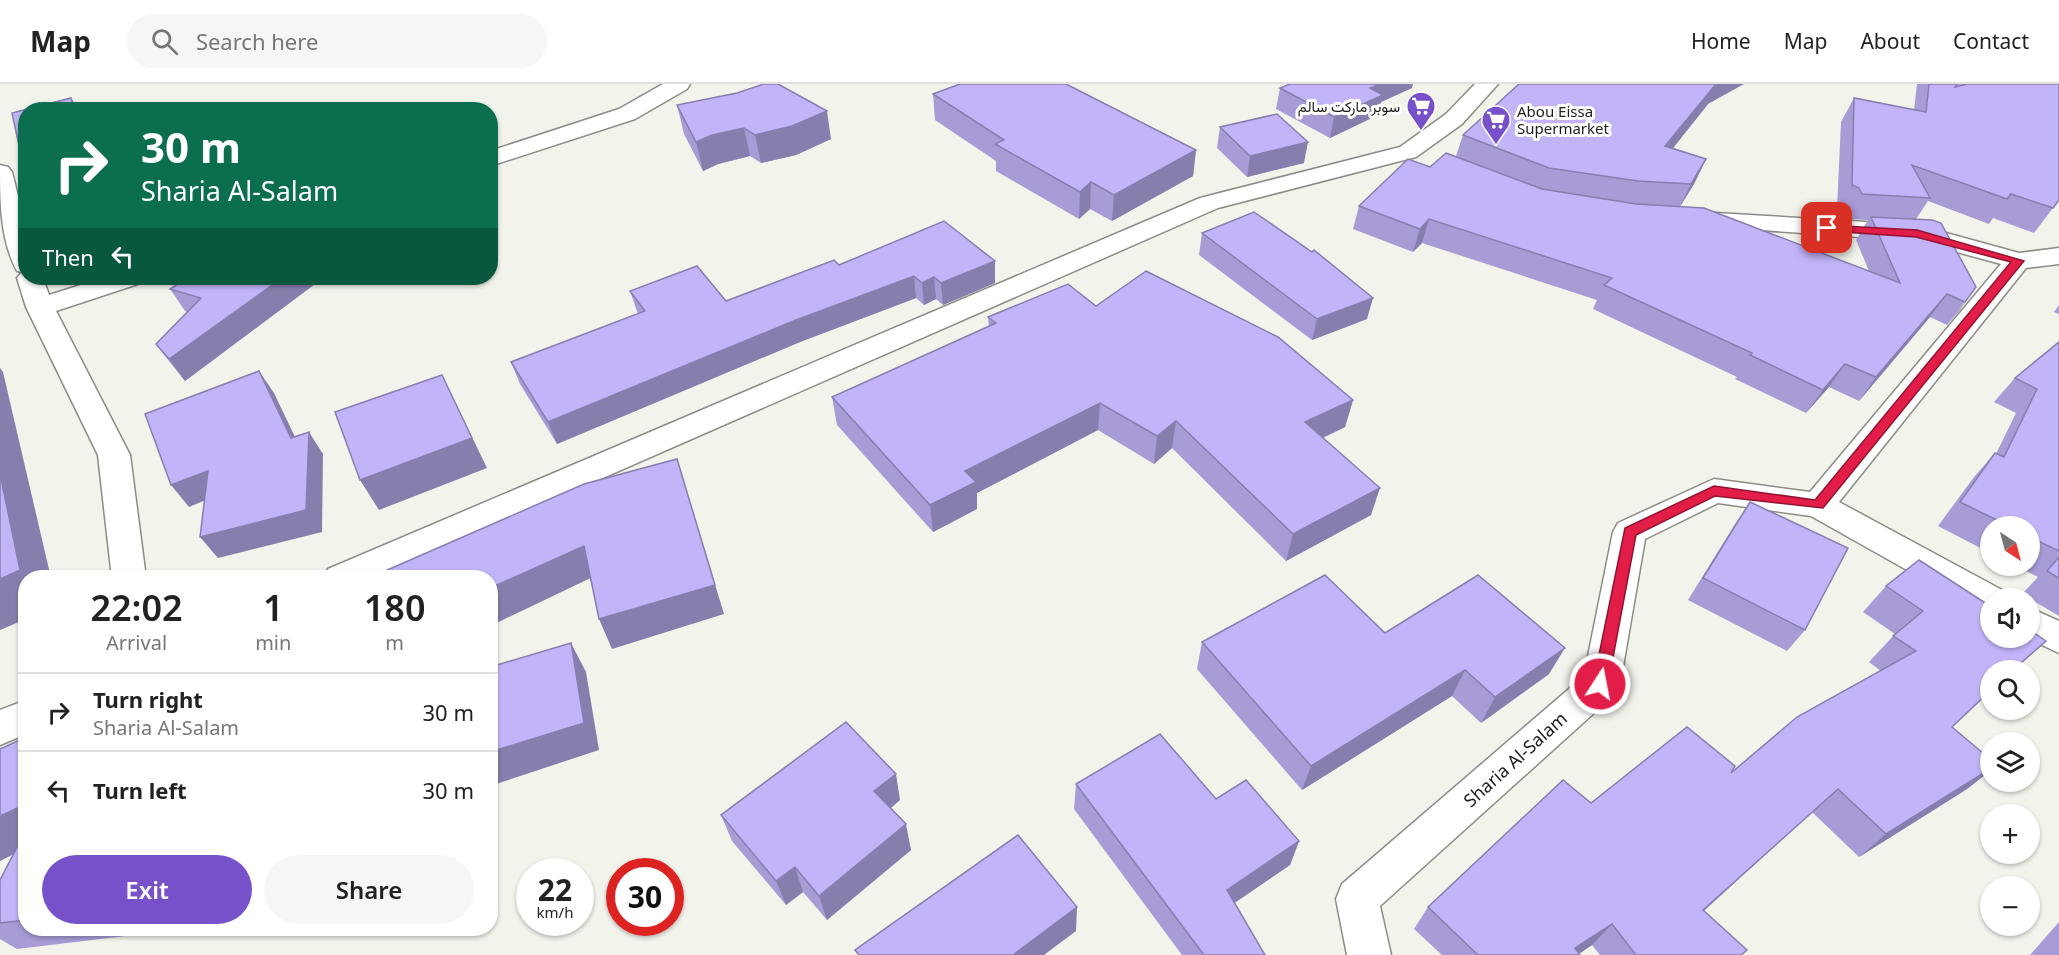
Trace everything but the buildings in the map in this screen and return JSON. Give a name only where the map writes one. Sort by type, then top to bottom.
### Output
[{"type":"street","points":[[498,156],[627,114],[679,84]]},
{"type":"street","points":[[359,570],[1209,203],[1419,156],[1486,84]]},
{"type":"street","points":[[0,172],[7,211],[18,242]]},
{"type":"street","points":[[1671,219],[1917,234],[2018,261],[2059,256]]},
{"type":"street","points":[[1818,505],[2018,261]]},
{"type":"street","points":[[32,285],[40,307],[114,455],[128,570]]},
{"type":"street","points":[[40,307],[108,285]]},
{"type":"street","name":"Sharia Al-Salam","points":[[1369,955],[1357,899],[1600,684],[1630,532],[1714,491],[1818,505],[1980,594]]},
{"type":"street","points":[[2040,628],[2059,638]]},
{"type":"street","points":[[0,728],[18,720]]},
{"type":"place","name":"سوبر ماركت سالم","points":[[1421,132]]},
{"type":"place","name":"Abou Eissa Supermarket","points":[[1496,146]]},
{"type":"route","points":[[1600,684],[1630,532],[1714,491],[1818,505],[2018,261],[1917,234],[1827,228]]}]
